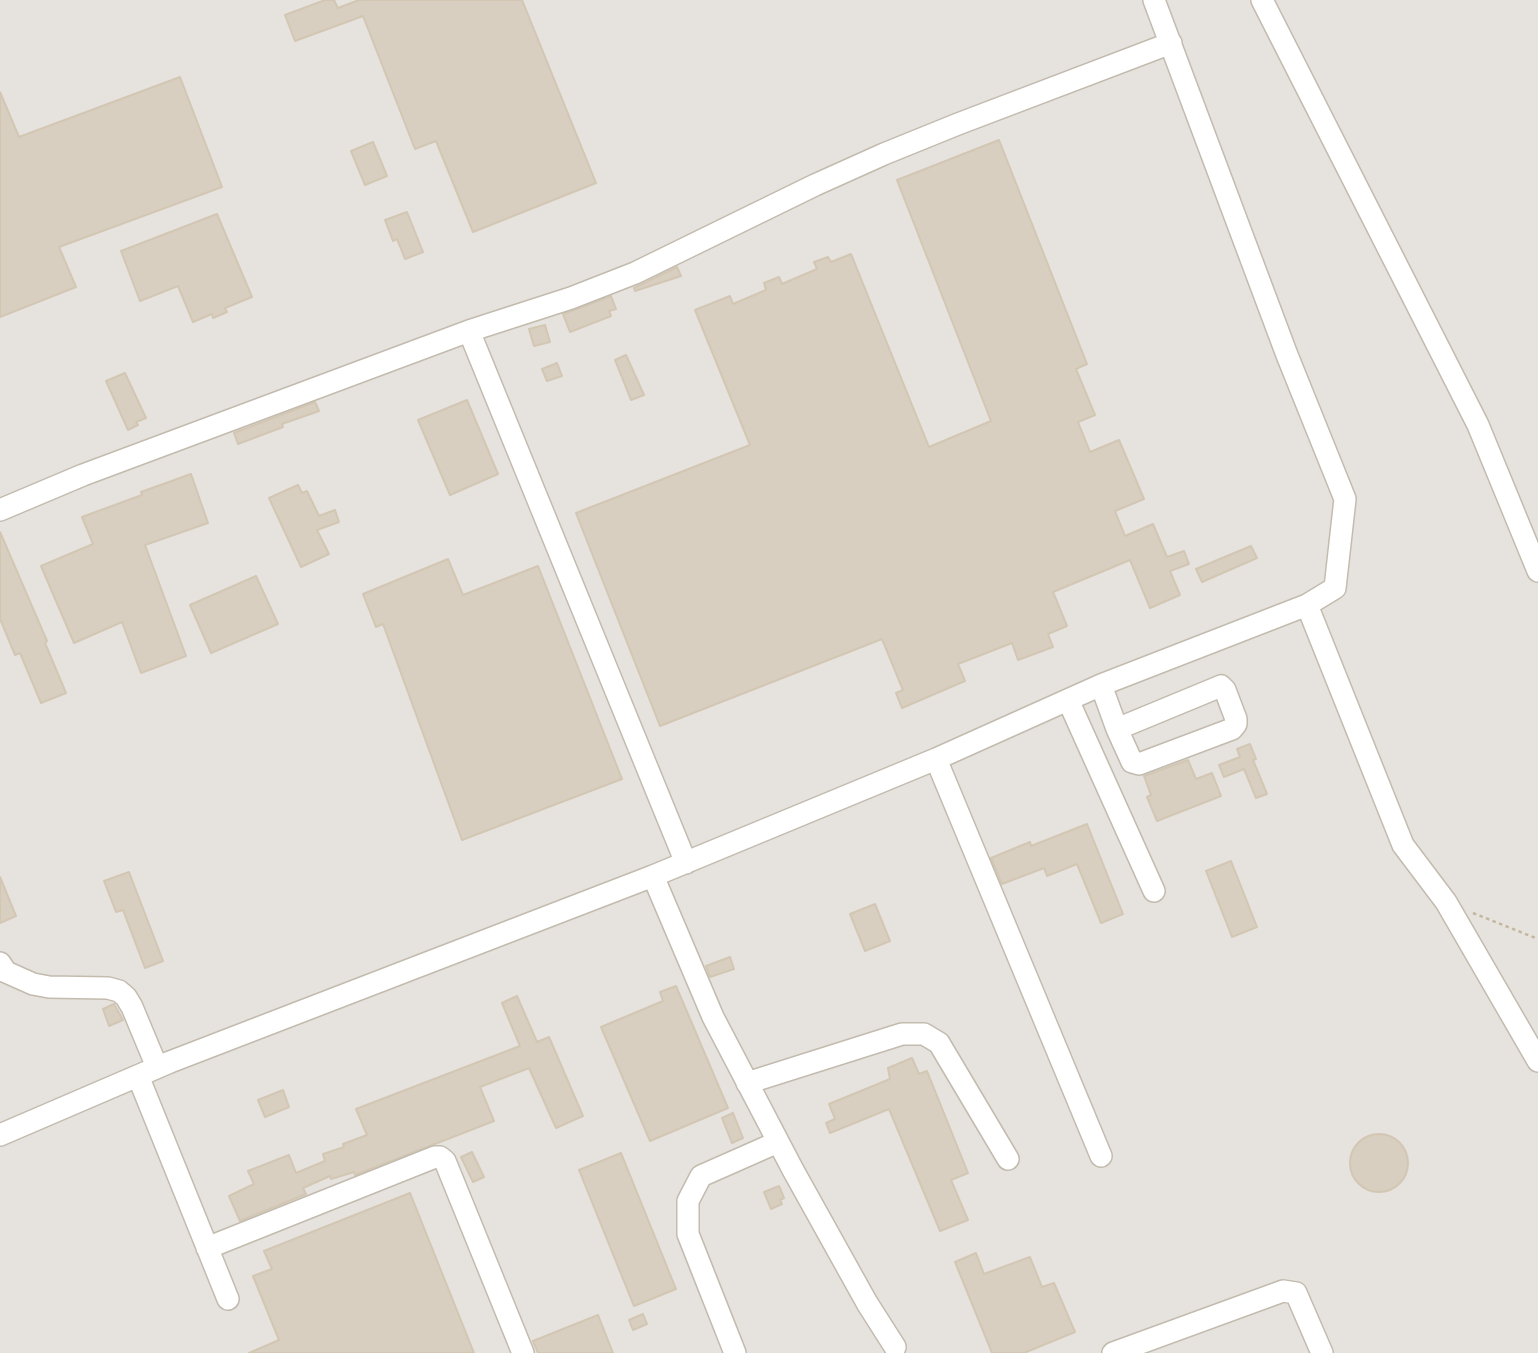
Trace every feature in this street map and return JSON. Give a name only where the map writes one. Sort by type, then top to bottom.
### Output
[{"type":"street","points":[[0,1135],[148,1071],[686,863],[936,759],[1101,685],[1307,605],[1335,588],[1345,499],[1287,355],[1154,0]]},
{"type":"street","points":[[1262,0],[1478,425],[1538,571]]},
{"type":"street","points":[[0,510],[83,475],[469,331],[571,298],[635,272],[884,154],[1171,43]]},
{"type":"street","points":[[469,331],[686,863]]},
{"type":"street","points":[[1307,605],[1403,845],[1446,902],[1538,1061]]},
{"type":"street","points":[[1101,685],[1117,729],[1132,762],[1139,764],[1232,729],[1236,719],[1221,686],[1117,729]]},
{"type":"street","points":[[1068,700],[1154,891]]},
{"type":"street","points":[[936,759],[1101,1156]]},
{"type":"street","points":[[653,876],[713,1017],[778,1142],[867,1303],[895,1347]]},
{"type":"street","points":[[0,963],[6,972],[33,984],[49,987],[108,988],[126,997],[132,1007],[148,1071],[207,1248],[228,1299]]},
{"type":"street","points":[[747,1083],[902,1034],[924,1034],[939,1043],[1008,1159]]},
{"type":"street","points":[[735,1353],[688,1234],[688,1201],[701,1176],[778,1142]]},
{"type":"street","points":[[207,1248],[440,1157],[445,1161],[523,1353]]},
{"type":"street","points":[[1113,1353],[1283,1291],[1296,1293],[1322,1353]]},
{"type":"path","points":[[1446,902],[1538,939]]},
{"type":"shaded area","points":[[0,0],[1538,0],[1538,1353],[0,1353]]},
{"type":"building","points":[[325,0],[334,0],[338,8],[359,0],[522,0],[596,183],[473,232],[436,141],[415,149],[363,16],[295,41],[285,15]]},
{"type":"building","points":[[180,77],[222,187],[59,247],[76,287],[0,317],[0,92],[19,137]]},
{"type":"building","points":[[999,140],[1087,364],[1076,369],[1095,415],[1078,422],[1090,452],[1119,440],[1144,499],[1115,511],[1125,536],[1153,524],[1167,557],[1184,551],[1189,564],[1170,571],[1180,595],[1150,608],[1130,560],[1053,592],[1067,626],[1048,634],[1053,647],[1018,660],[1012,643],[958,664],[965,681],[902,708],[896,693],[903,690],[882,639],[660,726],[576,513],[750,445],[695,310],[730,296],[733,304],[766,290],[764,283],[779,277],[782,284],[817,269],[814,262],[828,257],[831,262],[851,254],[929,447],[991,421],[897,180]]},
{"type":"building","points":[[373,142],[387,176],[365,185],[351,151]]},
{"type":"building","points":[[407,212],[423,252],[405,259],[397,239],[393,241],[385,220]]},
{"type":"building","points":[[217,214],[252,297],[225,308],[227,312],[213,318],[212,314],[193,322],[178,286],[140,301],[121,251]]},
{"type":"building","points":[[677,267],[681,276],[635,291],[634,288]]},
{"type":"building","points":[[611,296],[616,309],[609,311],[611,316],[570,332],[563,314]]},
{"type":"building","points":[[545,325],[550,342],[534,346],[529,329]]},
{"type":"building","points":[[626,355],[644,395],[631,400],[615,360]]},
{"type":"building","points":[[557,363],[562,376],[547,381],[542,369]]},
{"type":"building","points":[[125,373],[146,418],[136,422],[138,425],[128,430],[106,381]]},
{"type":"building","points":[[467,400],[498,474],[450,495],[418,420]]},
{"type":"building","points":[[315,402],[319,411],[238,444],[234,433]]},
{"type":"building","points":[[191,474],[208,523],[145,545],[186,656],[141,673],[122,622],[74,643],[41,566],[93,544],[82,517]]},
{"type":"building","points":[[298,485],[302,493],[307,491],[319,516],[335,510],[339,522],[317,530],[329,554],[301,567],[269,498]]},
{"type":"building","points":[[0,532],[47,641],[45,643],[66,693],[41,703],[20,653],[15,655],[0,619]]},
{"type":"building","points":[[1251,546],[1257,558],[1202,582],[1196,569]]},
{"type":"building","points":[[448,559],[463,595],[538,566],[622,779],[462,840],[383,624],[376,627],[363,594]]},
{"type":"building","points":[[256,576],[278,624],[211,653],[190,605]]},
{"type":"building","points":[[1250,744],[1256,759],[1253,760],[1267,794],[1256,798],[1244,769],[1224,777],[1219,765],[1240,757],[1237,749]]},
{"type":"building","points":[[1188,760],[1196,779],[1212,773],[1221,796],[1157,821],[1147,797],[1151,795],[1144,776]]},
{"type":"building","points":[[1087,824],[1123,914],[1101,923],[1077,864],[1047,876],[1044,868],[1002,884],[991,858]]},
{"type":"building","points":[[1231,861],[1257,927],[1232,937],[1206,871]]},
{"type":"building","points":[[129,872],[163,961],[145,968],[123,910],[116,912],[104,881]]},
{"type":"building","points":[[0,877],[16,916],[0,923]]},
{"type":"building","points":[[875,904],[890,941],[865,951],[850,914]]},
{"type":"building","points":[[730,957],[734,969],[710,977],[706,966]]},
{"type":"building","points":[[676,986],[728,1108],[650,1141],[601,1027],[663,1001],[660,992]]},
{"type":"building","points":[[517,996],[537,1042],[549,1037],[583,1116],[556,1128],[529,1068],[480,1087],[494,1121],[355,1175],[354,1172],[331,1179],[330,1176],[303,1188],[306,1194],[240,1221],[229,1196],[254,1184],[248,1171],[289,1155],[296,1173],[325,1161],[323,1154],[367,1135],[356,1109],[520,1046],[502,1003]]},
{"type":"building","points":[[114,1004],[123,1020],[109,1026],[103,1009]]},
{"type":"building","points":[[912,1058],[919,1074],[927,1071],[968,1173],[951,1180],[968,1220],[940,1231],[889,1109],[830,1133],[826,1123],[835,1119],[829,1104],[890,1079],[888,1068]]},
{"type":"building","points":[[283,1090],[289,1107],[265,1117],[258,1100]]},
{"type":"building","points":[[733,1113],[743,1138],[732,1143],[722,1118]]},
{"type":"building","points":[[1373,1134],[1385,1134],[1400,1142],[1408,1157],[1408,1169],[1400,1184],[1385,1192],[1373,1192],[1358,1184],[1350,1169],[1350,1157],[1358,1142]]},
{"type":"building","points":[[472,1152],[484,1177],[473,1182],[461,1157]]},
{"type":"building","points":[[621,1153],[676,1289],[634,1306],[579,1170]]},
{"type":"building","points":[[779,1186],[784,1198],[780,1200],[782,1204],[771,1209],[764,1192]]},
{"type":"building","points":[[410,1193],[474,1353],[249,1353],[279,1340],[253,1276],[272,1269],[264,1251]]},
{"type":"building","points":[[976,1253],[984,1274],[1030,1257],[1042,1287],[1054,1283],[1075,1332],[1024,1353],[992,1353],[955,1262]]},
{"type":"building","points":[[643,1314],[647,1324],[633,1330],[629,1320]]},
{"type":"building","points":[[598,1315],[613,1353],[538,1353],[533,1341]]}]
